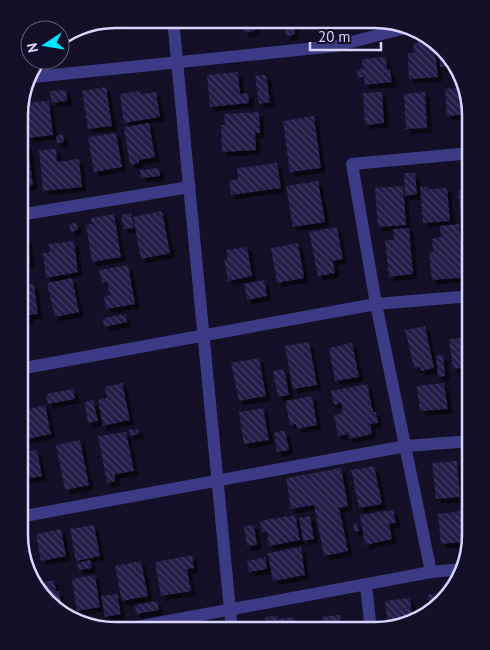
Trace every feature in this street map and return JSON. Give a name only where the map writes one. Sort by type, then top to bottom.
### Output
[{"type":"street","points":[[175,28],[231,622]]},
{"type":"street","points":[[37,77],[336,46],[396,30]]},
{"type":"street","points":[[431,572],[376,304],[352,164],[462,154]]},
{"type":"street","points":[[28,214],[190,187]]},
{"type":"street","points":[[28,366],[376,304],[462,297]]},
{"type":"street","points":[[28,515],[406,446],[462,442]]},
{"type":"street","points":[[161,622],[431,572],[455,570]]},
{"type":"street","points":[[366,585],[370,622]]},
{"type":"building","points":[[243,28],[254,28],[255,31],[244,33]]},
{"type":"building","points":[[285,28],[294,28],[295,35],[286,36]]},
{"type":"building","points":[[424,42],[435,51],[438,77],[409,79],[408,53],[414,53],[413,43]]},
{"type":"building","points":[[439,55],[448,66],[440,67]]},
{"type":"building","points":[[386,57],[387,69],[390,69],[392,82],[364,85],[364,77],[358,78],[357,70],[363,69],[362,59]]},
{"type":"building","points":[[238,72],[240,94],[248,93],[249,103],[210,107],[207,75]]},
{"type":"building","points":[[266,75],[270,102],[259,104],[255,76]]},
{"type":"building","points":[[106,87],[112,126],[88,129],[82,91]]},
{"type":"building","points":[[458,88],[462,115],[447,116],[445,89]]},
{"type":"building","points":[[66,90],[67,101],[51,103],[50,91]]},
{"type":"building","points":[[140,91],[140,94],[156,92],[160,117],[124,123],[120,94]]},
{"type":"building","points":[[382,92],[384,123],[365,125],[363,93]]},
{"type":"building","points":[[425,92],[427,128],[406,129],[404,94]]},
{"type":"building","points":[[49,101],[53,135],[29,138],[28,103]]},
{"type":"building","points":[[259,112],[260,133],[255,133],[256,150],[222,152],[221,125],[225,125],[224,114]]},
{"type":"building","points":[[314,116],[321,168],[290,172],[283,121]]},
{"type":"building","points":[[149,123],[155,157],[139,160],[139,163],[130,165],[124,127]]},
{"type":"building","points":[[116,133],[122,167],[94,172],[88,137]]},
{"type":"building","points":[[63,134],[64,142],[57,143],[56,136]]},
{"type":"building","points":[[56,149],[57,162],[79,159],[82,187],[43,191],[39,150]]},
{"type":"building","points":[[28,151],[33,185],[28,186]]},
{"type":"building","points":[[277,163],[281,188],[231,195],[229,181],[238,179],[237,168]]},
{"type":"building","points":[[159,168],[160,176],[141,178],[140,170]]},
{"type":"building","points":[[404,173],[415,173],[417,194],[405,196]]},
{"type":"building","points":[[318,181],[325,222],[293,227],[286,186]]},
{"type":"building","points":[[403,186],[406,225],[378,227],[375,188]]},
{"type":"building","points":[[427,186],[428,189],[447,188],[450,221],[423,223],[420,187]]},
{"type":"building","points":[[458,191],[462,191],[462,219],[461,219]]},
{"type":"building","points":[[162,211],[170,253],[141,259],[133,217]]},
{"type":"building","points":[[131,213],[134,228],[124,229],[121,215]]},
{"type":"building","points":[[114,214],[121,257],[92,262],[86,225],[92,224],[91,218]]},
{"type":"building","points":[[76,223],[78,230],[71,232],[69,224]]},
{"type":"building","points":[[459,224],[462,278],[432,280],[429,252],[433,252],[432,239],[441,237],[440,226]]},
{"type":"building","points":[[337,227],[343,259],[333,261],[335,273],[318,276],[309,232]]},
{"type":"building","points":[[409,228],[413,274],[389,277],[385,240],[394,240],[393,229]]},
{"type":"building","points":[[74,241],[78,272],[46,278],[43,253],[50,252],[49,244]]},
{"type":"building","points":[[298,243],[304,278],[277,283],[271,248]]},
{"type":"building","points":[[28,246],[30,263],[28,263]]},
{"type":"building","points":[[247,247],[252,276],[228,281],[224,259],[228,259],[226,250]]},
{"type":"building","points":[[128,265],[135,304],[106,309],[104,296],[110,295],[107,282],[102,283],[99,270]]},
{"type":"building","points":[[72,278],[79,312],[55,317],[47,283]]},
{"type":"building","points":[[264,280],[267,296],[247,300],[244,284]]},
{"type":"building","points":[[34,284],[38,314],[29,315],[28,319],[28,285]]},
{"type":"building","points":[[126,314],[127,322],[104,327],[103,318]]},
{"type":"building","points":[[425,326],[434,368],[421,371],[420,367],[414,368],[405,330]]},
{"type":"building","points":[[462,338],[462,368],[453,369],[449,339]]},
{"type":"building","points":[[309,342],[317,385],[293,389],[285,346]]},
{"type":"building","points":[[352,343],[359,377],[335,381],[329,348]]},
{"type":"building","points":[[443,355],[445,376],[438,377],[436,356]]},
{"type":"building","points":[[259,358],[266,396],[239,401],[231,363]]},
{"type":"building","points":[[284,369],[289,395],[278,397],[273,371]]},
{"type":"building","points":[[122,383],[130,420],[103,426],[98,400],[107,398],[105,387]]},
{"type":"building","points":[[444,383],[448,409],[420,411],[417,386]]},
{"type":"building","points":[[367,384],[373,412],[376,412],[378,423],[370,424],[372,434],[349,439],[348,434],[338,436],[334,415],[343,413],[341,403],[334,405],[331,391]]},
{"type":"building","points":[[73,389],[75,399],[48,404],[46,394]]},
{"type":"building","points":[[312,396],[317,425],[297,429],[296,424],[290,425],[285,401]]},
{"type":"building","points":[[93,400],[98,421],[88,423],[84,402]]},
{"type":"building","points":[[45,405],[51,434],[28,439],[28,409]]},
{"type":"building","points":[[263,408],[269,440],[244,444],[239,412]]},
{"type":"building","points":[[138,429],[139,434],[130,436],[128,430]]},
{"type":"building","points":[[285,430],[289,450],[277,452],[274,433]]},
{"type":"building","points":[[126,432],[134,471],[115,474],[115,481],[107,483],[98,436]]},
{"type":"building","points":[[80,440],[89,485],[65,490],[56,445]]},
{"type":"building","points":[[37,450],[42,476],[28,478],[28,452]]},
{"type":"building","points":[[457,461],[460,497],[436,499],[432,463]]},
{"type":"building","points":[[374,466],[382,504],[359,508],[351,470]]},
{"type":"building","points":[[341,468],[348,506],[339,508],[348,551],[324,556],[314,505],[291,509],[286,478]]},
{"type":"building","points":[[393,510],[396,523],[389,524],[392,539],[365,545],[360,515]]},
{"type":"building","points":[[462,511],[462,542],[441,544],[438,514]]},
{"type":"building","points":[[295,515],[300,540],[269,546],[267,532],[262,532],[260,521]]},
{"type":"building","points":[[310,516],[314,539],[303,541],[299,518]]},
{"type":"building","points":[[357,523],[359,531],[354,532],[353,524]]},
{"type":"building","points":[[94,525],[100,556],[76,561],[70,529]]},
{"type":"building","points":[[254,525],[257,545],[247,546],[244,526]]},
{"type":"building","points":[[61,529],[66,556],[41,561],[36,534]]},
{"type":"building","points":[[301,547],[305,575],[273,581],[268,553]]},
{"type":"building","points":[[192,555],[194,568],[187,569],[191,591],[161,596],[155,562]]},
{"type":"building","points":[[265,557],[267,569],[249,572],[247,561]]},
{"type":"building","points":[[90,560],[92,568],[79,570],[77,563]]},
{"type":"building","points":[[141,561],[148,596],[122,601],[115,566]]},
{"type":"building","points":[[95,575],[100,607],[77,611],[72,579]]},
{"type":"building","points":[[54,580],[62,605],[49,593],[41,583]]},
{"type":"building","points":[[117,594],[121,614],[105,617],[101,596]]},
{"type":"building","points":[[440,594],[429,604],[428,595]]},
{"type":"building","points":[[410,598],[412,615],[387,621],[385,601]]},
{"type":"building","points":[[157,601],[159,610],[136,614],[135,605]]},
{"type":"building","points":[[340,615],[341,622],[315,622],[322,621],[321,617]]},
{"type":"building","points":[[278,616],[278,619],[294,617],[295,622],[265,622],[265,617]]}]
